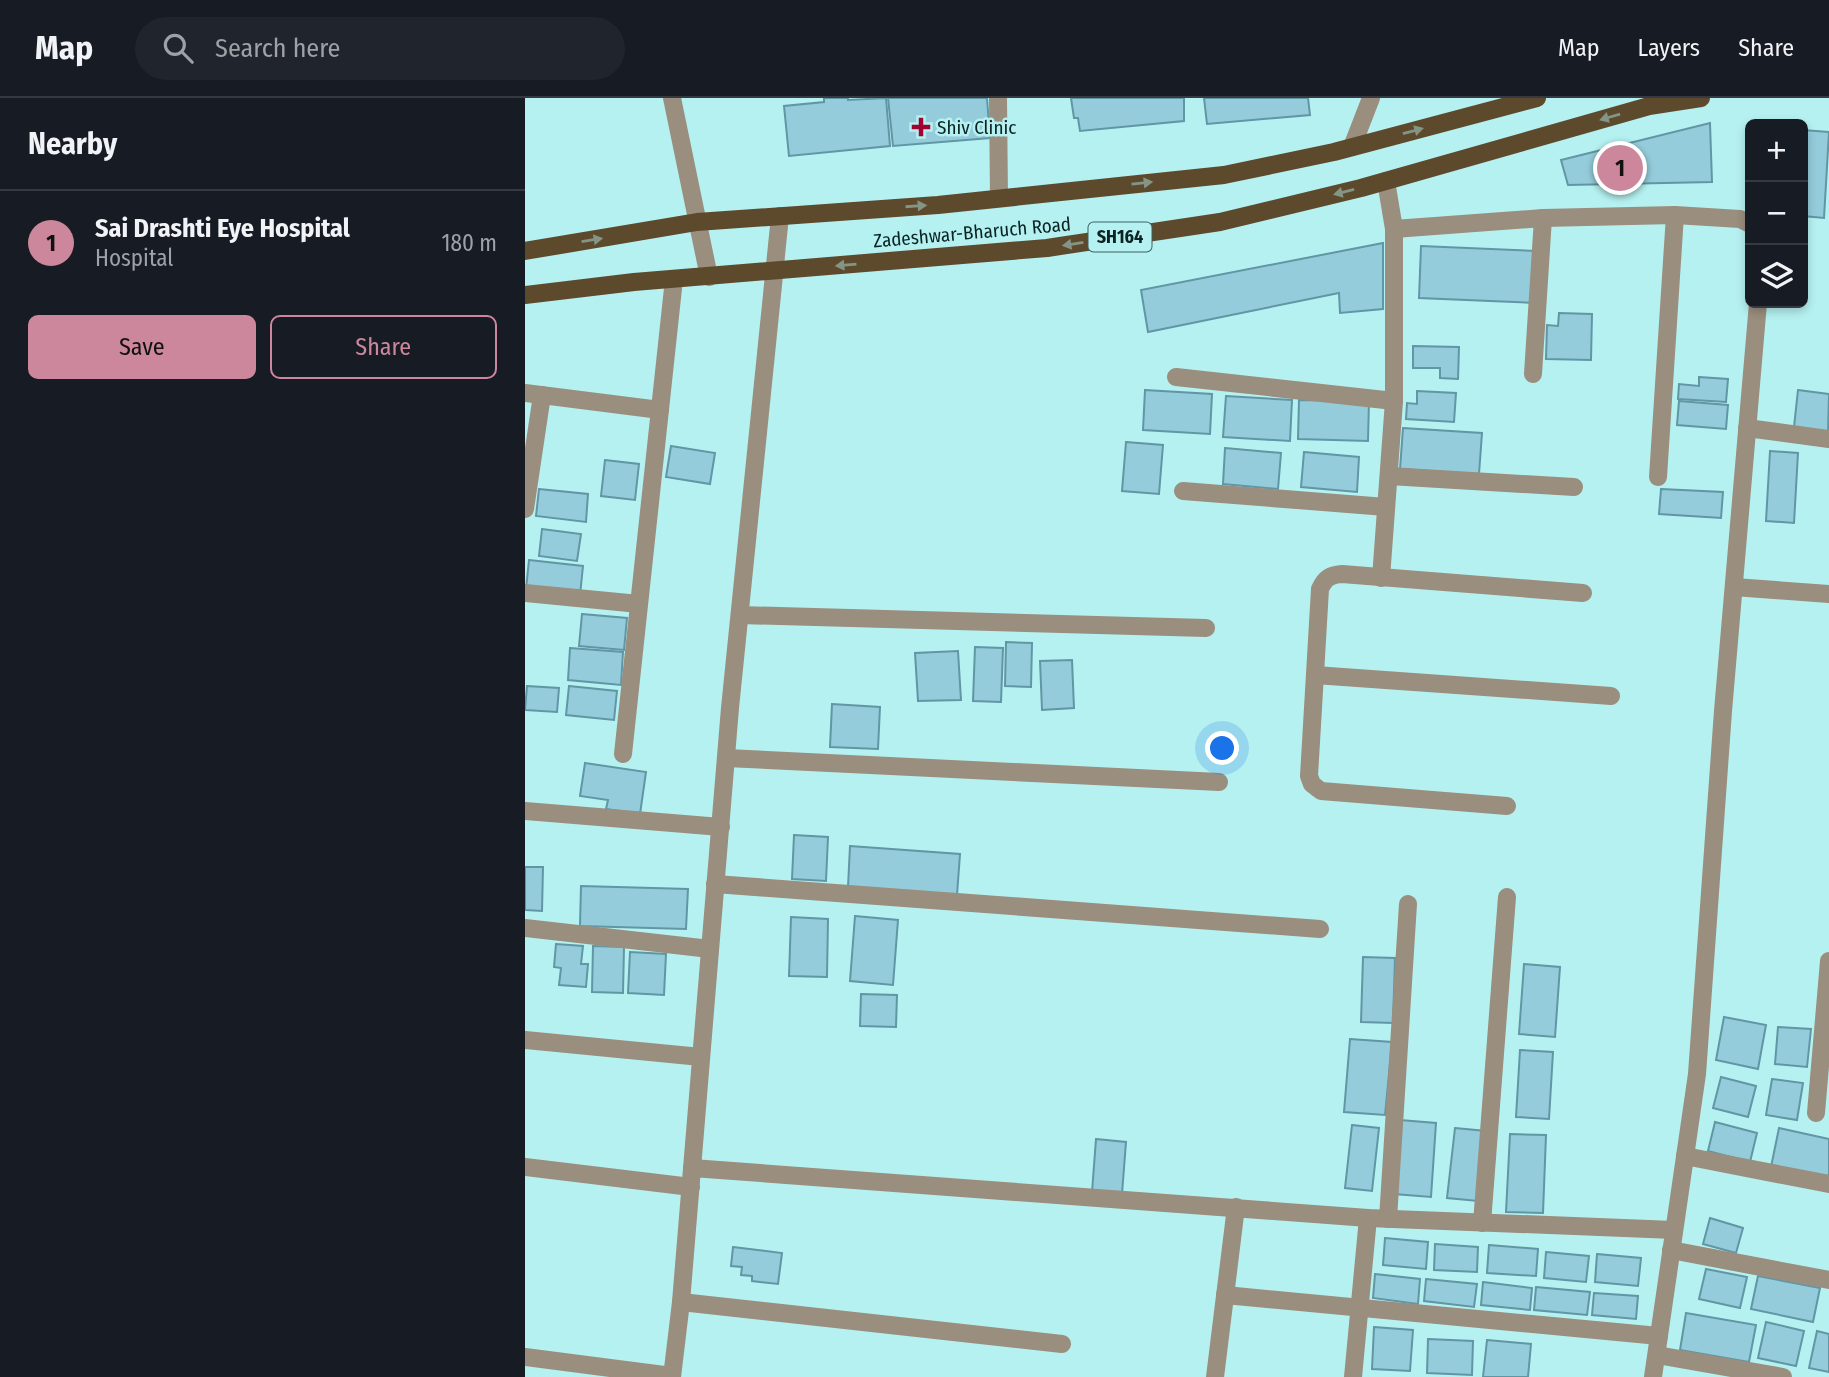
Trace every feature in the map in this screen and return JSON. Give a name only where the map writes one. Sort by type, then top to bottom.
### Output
[{"type":"main road","name":"Zadeshwar-Bharuch Road","points":[[525,251],[697,222],[938,205],[1224,175],[1352,147],[1537,98]]},
{"type":"main road","name":"Zadeshwar-Bharuch Road","points":[[525,295],[674,279],[1047,248],[1220,222],[1386,181],[1649,106],[1700,98]]},
{"type":"street","points":[[672,98],[709,277]]},
{"type":"street","points":[[998,98],[999,198]]},
{"type":"street","points":[[1352,147],[1371,98]]},
{"type":"street","points":[[1381,578],[1394,401],[1394,229],[1386,181]]},
{"type":"street","points":[[1394,229],[1543,218],[1675,215],[1745,222]]},
{"type":"street","points":[[1658,477],[1675,215]]},
{"type":"street","points":[[525,1357],[672,1377],[681,1302],[726,758],[780,216]]},
{"type":"street","points":[[1533,374],[1543,218]]},
{"type":"street","points":[[623,754],[674,279]]},
{"type":"street","points":[[1653,1377],[1697,1074],[1758,308]]},
{"type":"street","points":[[1177,377],[1394,401]]},
{"type":"street","points":[[525,509],[533,394],[660,410]]},
{"type":"street","points":[[1747,428],[1829,439]]},
{"type":"street","points":[[1388,476],[1574,487]]},
{"type":"street","points":[[1183,491],[1386,507]]},
{"type":"street","points":[[1507,806],[1321,790],[1312,784],[1309,776],[1320,589],[1331,575],[1342,574],[1583,593]]},
{"type":"street","points":[[1734,586],[1829,594]]},
{"type":"street","points":[[525,593],[639,604]]},
{"type":"street","points":[[740,615],[1206,628]]},
{"type":"street","points":[[1315,675],[1611,696]]},
{"type":"street","points":[[726,758],[1219,782]]},
{"type":"street","points":[[525,811],[720,827]]},
{"type":"street","points":[[715,884],[1320,929]]},
{"type":"street","points":[[1482,1223],[1507,897]]},
{"type":"street","points":[[1388,1219],[1408,904]]},
{"type":"street","points":[[525,928],[711,949]]},
{"type":"street","points":[[1816,1113],[1829,961]]},
{"type":"street","points":[[525,1040],[701,1057]]},
{"type":"street","points":[[1685,1156],[1829,1184]]},
{"type":"street","points":[[525,1167],[691,1186]]},
{"type":"street","points":[[692,1168],[1368,1218],[1674,1230]]},
{"type":"street","points":[[1215,1377],[1236,1208]]},
{"type":"street","points":[[1353,1377],[1368,1218]]},
{"type":"street","points":[[1671,1250],[1829,1280]]},
{"type":"street","points":[[1225,1294],[1659,1336]]},
{"type":"street","points":[[681,1302],[1062,1345]]},
{"type":"street","points":[[1657,1355],[1783,1377]]},
{"type":"building","points":[[824,98],[886,98],[890,146],[789,156],[784,106],[824,102]]},
{"type":"building","points":[[888,98],[987,98],[990,138],[893,146]]},
{"type":"building","points":[[1071,98],[1184,98],[1184,121],[1080,131],[1078,118],[1074,118]]},
{"type":"building","points":[[1204,98],[1308,98],[1310,115],[1207,124]]},
{"type":"building","points":[[1710,123],[1712,182],[1568,185],[1561,160]]},
{"type":"building","points":[[1808,130],[1829,132],[1824,218],[1808,216]]},
{"type":"building","points":[[1383,243],[1383,309],[1340,313],[1339,293],[1148,332],[1141,290]]},
{"type":"building","points":[[1421,246],[1537,251],[1535,303],[1419,298]]},
{"type":"building","points":[[1559,313],[1592,314],[1591,360],[1546,359],[1547,325],[1558,326]]},
{"type":"building","points":[[1413,346],[1459,347],[1458,379],[1440,378],[1440,368],[1413,368]]},
{"type":"building","points":[[1699,377],[1728,379],[1726,402],[1678,399],[1679,384],[1699,386]]},
{"type":"building","points":[[1145,390],[1212,394],[1210,434],[1143,430]]},
{"type":"building","points":[[1798,390],[1829,394],[1828,432],[1794,427]]},
{"type":"building","points":[[1417,391],[1456,393],[1454,422],[1406,419],[1407,403],[1417,404]]},
{"type":"building","points":[[1226,396],[1292,400],[1290,441],[1223,437]]},
{"type":"building","points":[[1299,400],[1369,401],[1368,441],[1298,439]]},
{"type":"building","points":[[1679,401],[1728,405],[1726,429],[1677,425]]},
{"type":"building","points":[[1403,428],[1482,433],[1479,474],[1400,469]]},
{"type":"building","points":[[1126,442],[1163,445],[1159,494],[1122,491]]},
{"type":"building","points":[[671,446],[715,453],[710,484],[666,477]]},
{"type":"building","points":[[1225,448],[1281,453],[1278,489],[1223,484]]},
{"type":"building","points":[[1770,451],[1798,453],[1794,523],[1766,521]]},
{"type":"building","points":[[1304,452],[1359,457],[1357,492],[1301,487]]},
{"type":"building","points":[[605,460],[639,464],[635,500],[601,496]]},
{"type":"building","points":[[539,489],[588,494],[586,522],[536,516]]},
{"type":"building","points":[[1661,489],[1723,492],[1721,518],[1659,514]]},
{"type":"building","points":[[542,529],[581,534],[577,561],[539,556]]},
{"type":"building","points":[[529,560],[583,566],[580,595],[526,589]]},
{"type":"building","points":[[582,614],[627,618],[624,650],[579,646]]},
{"type":"building","points":[[1006,642],[1032,643],[1031,687],[1005,686]]},
{"type":"building","points":[[975,647],[1003,648],[1001,702],[973,701]]},
{"type":"building","points":[[570,648],[623,652],[621,685],[568,680]]},
{"type":"building","points":[[958,651],[961,700],[918,701],[915,653]]},
{"type":"building","points":[[1072,660],[1074,708],[1042,710],[1040,661]]},
{"type":"building","points":[[527,686],[559,688],[557,712],[525,710]]},
{"type":"building","points":[[569,686],[617,691],[614,720],[566,715]]},
{"type":"building","points":[[832,704],[880,707],[878,749],[830,747]]},
{"type":"building","points":[[585,763],[646,772],[640,814],[606,809],[608,800],[580,796]]},
{"type":"building","points":[[794,835],[828,837],[826,881],[792,879]]},
{"type":"building","points":[[850,846],[960,854],[957,895],[848,887]]},
{"type":"building","points":[[525,867],[543,867],[542,911],[525,910]]},
{"type":"building","points":[[581,886],[688,889],[686,929],[580,926]]},
{"type":"building","points":[[855,916],[898,920],[893,985],[850,981]]},
{"type":"building","points":[[791,917],[828,919],[827,977],[789,976]]},
{"type":"building","points":[[556,944],[583,946],[581,964],[588,964],[586,987],[559,985],[561,968],[554,967]]},
{"type":"building","points":[[593,946],[624,947],[623,993],[592,992]]},
{"type":"building","points":[[630,952],[666,954],[664,995],[628,993]]},
{"type":"building","points":[[1363,957],[1395,958],[1393,1023],[1361,1022]]},
{"type":"building","points":[[1524,964],[1560,967],[1555,1037],[1519,1034]]},
{"type":"building","points":[[861,994],[897,995],[896,1027],[860,1026]]},
{"type":"building","points":[[1724,1017],[1766,1025],[1758,1069],[1716,1060]]},
{"type":"building","points":[[1778,1027],[1811,1029],[1807,1067],[1775,1064]]},
{"type":"building","points":[[1350,1039],[1392,1042],[1385,1115],[1344,1112]]},
{"type":"building","points":[[1520,1050],[1553,1052],[1549,1119],[1516,1117]]},
{"type":"building","points":[[1721,1077],[1756,1086],[1748,1117],[1713,1108]]},
{"type":"building","points":[[1772,1079],[1803,1083],[1797,1120],[1766,1115]]},
{"type":"building","points":[[1400,1120],[1436,1123],[1431,1197],[1394,1194]]},
{"type":"building","points":[[1715,1122],[1757,1133],[1750,1162],[1708,1151]]},
{"type":"building","points":[[1352,1125],[1379,1128],[1372,1191],[1345,1188]]},
{"type":"building","points":[[1455,1128],[1486,1131],[1478,1201],[1447,1198]]},
{"type":"building","points":[[1779,1128],[1829,1139],[1829,1179],[1771,1167]]},
{"type":"building","points":[[1510,1134],[1546,1135],[1543,1213],[1506,1212]]},
{"type":"building","points":[[1096,1139],[1126,1142],[1122,1194],[1092,1192]]},
{"type":"building","points":[[1710,1218],[1743,1228],[1736,1253],[1703,1244]]},
{"type":"building","points":[[1385,1238],[1428,1242],[1426,1269],[1383,1265]]},
{"type":"building","points":[[1435,1244],[1478,1247],[1477,1272],[1434,1270]]},
{"type":"building","points":[[1489,1245],[1538,1249],[1536,1276],[1487,1273]]},
{"type":"building","points":[[733,1247],[782,1253],[778,1284],[752,1281],[752,1276],[741,1275],[742,1267],[731,1266]]},
{"type":"building","points":[[1546,1252],[1589,1256],[1586,1282],[1544,1278]]},
{"type":"building","points":[[1597,1254],[1641,1258],[1638,1286],[1595,1282]]},
{"type":"building","points":[[1706,1269],[1747,1277],[1740,1308],[1699,1299]]},
{"type":"building","points":[[1375,1274],[1420,1279],[1418,1304],[1373,1298]]},
{"type":"building","points":[[1758,1276],[1820,1288],[1813,1322],[1751,1309]]},
{"type":"building","points":[[1426,1279],[1477,1284],[1474,1307],[1424,1301]]},
{"type":"building","points":[[1483,1282],[1532,1288],[1530,1310],[1481,1305]]},
{"type":"building","points":[[1536,1287],[1590,1292],[1587,1315],[1534,1310]]},
{"type":"building","points":[[1594,1293],[1638,1296],[1636,1319],[1592,1315]]},
{"type":"building","points":[[1686,1313],[1756,1325],[1749,1362],[1680,1350]]},
{"type":"building","points":[[1766,1322],[1804,1331],[1796,1366],[1758,1358]]},
{"type":"building","points":[[1374,1327],[1413,1330],[1410,1371],[1372,1369]]},
{"type":"building","points":[[1817,1331],[1829,1334],[1829,1372],[1809,1368]]},
{"type":"building","points":[[1428,1339],[1473,1341],[1472,1375],[1427,1373]]},
{"type":"building","points":[[1487,1340],[1531,1344],[1528,1377],[1483,1377]]},
{"type":"place","name":"Shiv Clinic","points":[[921,127]]},
{"type":"place","name":"Sai Drashti Eye Hospital","points":[[1620,168]]}]
